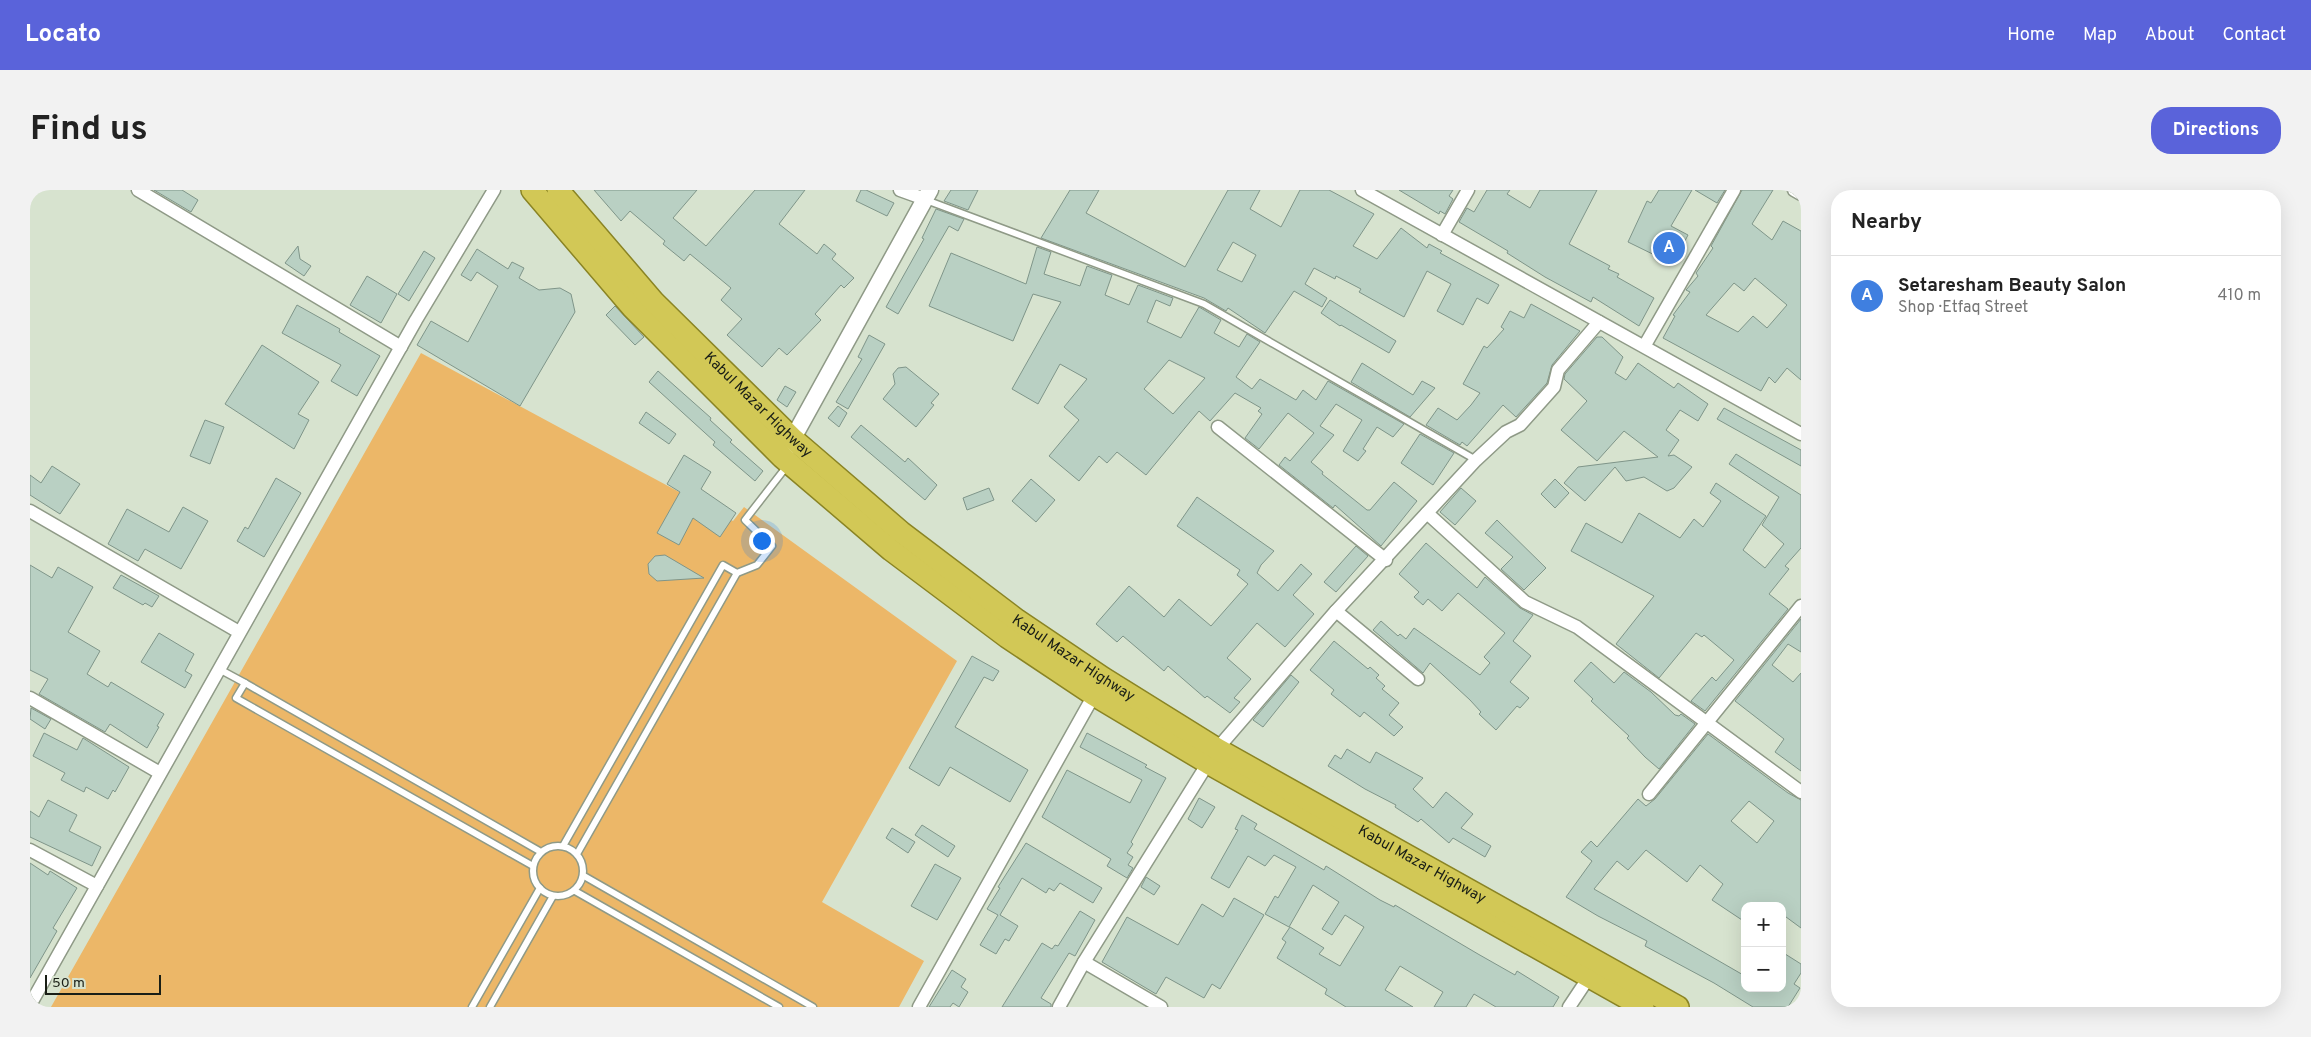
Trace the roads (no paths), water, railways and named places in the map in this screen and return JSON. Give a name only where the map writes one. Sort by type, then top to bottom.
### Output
[{"type":"highway","name":"Kabul Mazar Highway","points":[[532,190],[632,307],[891,550],[1008,637],[1094,695],[1213,756],[1678,1007]]},
{"type":"highway","name":"Kabul Mazar Highway","points":[[558,190],[788,453],[901,532],[1017,620],[1213,756],[1643,1007]]},
{"type":"street","points":[[138,190],[401,347]]},
{"type":"street","points":[[30,1005],[401,347],[494,190]]},
{"type":"street","points":[[788,453],[928,195],[900,190]]},
{"type":"street","points":[[1362,190],[1599,322],[1644,345],[1801,434]]},
{"type":"street","points":[[1442,235],[1468,190]]},
{"type":"street","points":[[1644,345],[1734,190]]},
{"type":"street","points":[[1794,190],[1801,194]]},
{"type":"street","points":[[1059,1007],[1084,962],[1213,756],[1336,612],[1386,560],[1427,513],[1476,460],[1506,432],[1520,425],[1554,387],[1558,370],[1599,322]]},
{"type":"street","points":[[1218,427],[1386,560]]},
{"type":"street","points":[[30,511],[239,632]]},
{"type":"street","points":[[1427,513],[1525,602],[1577,627],[1801,792]]},
{"type":"street","points":[[1649,794],[1801,606]]},
{"type":"street","points":[[1336,612],[1418,679]]},
{"type":"street","points":[[919,1007],[1094,695]]},
{"type":"street","points":[[30,698],[160,773]]},
{"type":"street","points":[[30,850],[97,886]]},
{"type":"street","points":[[1084,962],[1161,1007]]},
{"type":"street","points":[[1568,1007],[1589,977]]},
{"type":"lane","points":[[928,195],[1204,304],[1476,460]]},
{"type":"lane","points":[[577,854],[737,573],[757,565],[772,546],[745,520],[788,453]]},
{"type":"lane","points":[[563,846],[723,565],[737,573]]},
{"type":"lane","points":[[219,669],[541,852]]},
{"type":"lane","points":[[244,683],[236,698],[533,866]]},
{"type":"lane","points":[[556,846],[563,846],[577,854],[582,861],[584,876],[575,891],[561,897],[553,896],[540,888],[533,874],[533,866],[541,852],[556,846]]},
{"type":"lane","points":[[584,876],[813,1007]]},
{"type":"lane","points":[[472,1007],[540,888]]},
{"type":"lane","points":[[575,891],[779,1007]]},
{"type":"lane","points":[[490,1007],[553,896]]},
{"type":"place","name":"Setaresham Beauty Salon","points":[[1669,248]]}]
